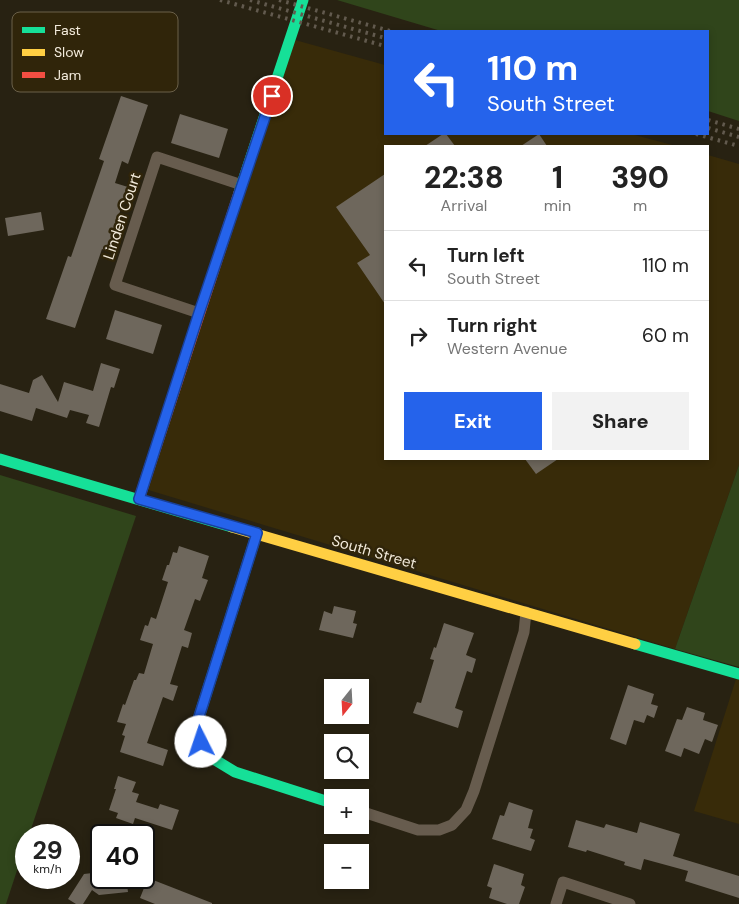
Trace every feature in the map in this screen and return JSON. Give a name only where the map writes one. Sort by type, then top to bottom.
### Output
[{"type":"street","points":[[139,499],[304,0]]},
{"type":"street","name":"Linden Court","points":[[199,313],[115,286],[157,157],[242,185]]},
{"type":"street","name":"South Street","points":[[0,459],[739,674]]},
{"type":"street","points":[[257,533],[198,720],[201,742],[212,758],[235,772],[324,800]]},
{"type":"street","points":[[369,814],[418,830],[439,830],[452,825],[466,810],[474,791],[524,632],[526,612]]},
{"type":"street","points":[[556,904],[563,882],[630,904]]},
{"type":"shaded area","points":[[295,40],[384,65],[384,135],[635,135],[672,145],[384,145],[384,460],[709,460],[709,155],[739,164],[739,465],[675,649],[145,489]]},
{"type":"shaded area","points":[[736,679],[739,680],[739,824],[694,811]]},
{"type":"green space","points":[[337,0],[739,0],[739,121],[709,111],[709,30],[438,30]]},
{"type":"green space","points":[[739,465],[739,667],[675,649]]},
{"type":"green space","points":[[0,475],[136,516],[33,824],[15,824],[15,877],[6,904],[0,904]]},
{"type":"building","points":[[121,96],[148,105],[128,164],[122,161],[115,183],[128,187],[107,251],[102,249],[75,328],[46,319],[68,256],[71,257],[104,161],[99,159]]},
{"type":"building","points":[[180,114],[228,129],[219,158],[171,143]]},
{"type":"building","points":[[442,135],[447,135],[454,145],[426,145]]},
{"type":"building","points":[[540,135],[546,145],[522,145]]},
{"type":"building","points":[[384,175],[384,303],[357,263],[370,255],[336,207]]},
{"type":"building","points":[[41,212],[44,230],[8,236],[5,218]]},
{"type":"building","points":[[115,310],[162,325],[153,354],[106,339]]},
{"type":"building","points":[[101,363],[120,369],[114,388],[111,387],[99,427],[86,423],[89,415],[70,410],[67,418],[36,408],[32,421],[0,411],[0,384],[29,393],[33,380],[42,375],[58,402],[64,382],[93,391]]},
{"type":"building","points":[[526,460],[557,460],[536,474]]},
{"type":"building","points":[[179,546],[209,556],[202,578],[208,580],[200,601],[195,599],[184,630],[192,633],[188,648],[182,646],[170,684],[178,686],[173,701],[163,697],[147,743],[168,750],[163,766],[120,752],[125,736],[122,735],[126,724],[117,722],[134,680],[136,680],[139,673],[144,674],[153,644],[140,640],[145,625],[148,626],[151,617],[156,619],[168,582],[162,580],[173,552],[177,553]]},
{"type":"building","points":[[334,606],[356,611],[353,623],[357,624],[353,638],[319,630],[324,611],[332,614]]},
{"type":"building","points":[[444,623],[474,633],[466,655],[476,659],[472,673],[467,671],[455,708],[463,711],[458,728],[413,713],[417,702],[421,703],[434,660],[430,659],[434,647],[436,648]]},
{"type":"building","points":[[628,685],[654,694],[651,704],[658,706],[654,718],[647,715],[644,723],[634,720],[626,745],[610,739]]},
{"type":"building","points":[[687,707],[705,713],[703,720],[718,725],[712,742],[705,739],[699,754],[684,748],[681,757],[665,751],[677,719],[682,720]]},
{"type":"building","points":[[118,776],[136,782],[132,792],[139,794],[136,802],[158,809],[160,804],[179,810],[172,830],[135,818],[133,824],[116,818],[118,813],[109,810],[116,789],[114,789]]},
{"type":"building","points":[[509,802],[533,810],[528,828],[533,829],[530,838],[535,840],[531,851],[492,839],[500,815],[504,816]]},
{"type":"building","points":[[576,820],[604,828],[606,824],[637,833],[640,822],[680,834],[673,856],[739,876],[739,898],[685,881],[688,871],[644,859],[641,870],[624,865],[625,862],[587,850],[586,852],[568,847]]},
{"type":"building","points":[[494,864],[524,874],[521,885],[525,887],[519,904],[507,904],[489,898],[492,888],[487,886]]},
{"type":"building","points":[[90,873],[90,889],[128,889],[128,892],[99,895],[92,890],[83,904],[76,904],[68,899],[74,889],[80,889],[80,880],[84,874]]},
{"type":"building","points":[[155,881],[212,904],[155,904],[140,898],[144,889],[155,889]]},
{"type":"railway","points":[[220,0],[384,46]]},
{"type":"railway","points":[[250,0],[384,38]]},
{"type":"railway","points":[[279,0],[386,30]]},
{"type":"railway","points":[[709,120],[739,129]]},
{"type":"railway","points":[[709,128],[739,137]]},
{"type":"railway","points":[[700,135],[739,146]]},
{"type":"traffic: fast","points":[[239,193],[303,0]]},
{"type":"traffic: fast","points":[[0,459],[232,527]]},
{"type":"traffic: fast","points":[[257,533],[198,720],[201,742],[212,758],[235,772],[324,800]]},
{"type":"traffic: fast","points":[[635,644],[739,674]]},
{"type":"traffic: slow","points":[[232,527],[635,644]]},
{"type":"traffic: jam","points":[[139,499],[239,193]]},
{"type":"route","points":[[201,742],[198,720],[257,533],[139,499],[272,96]]}]
